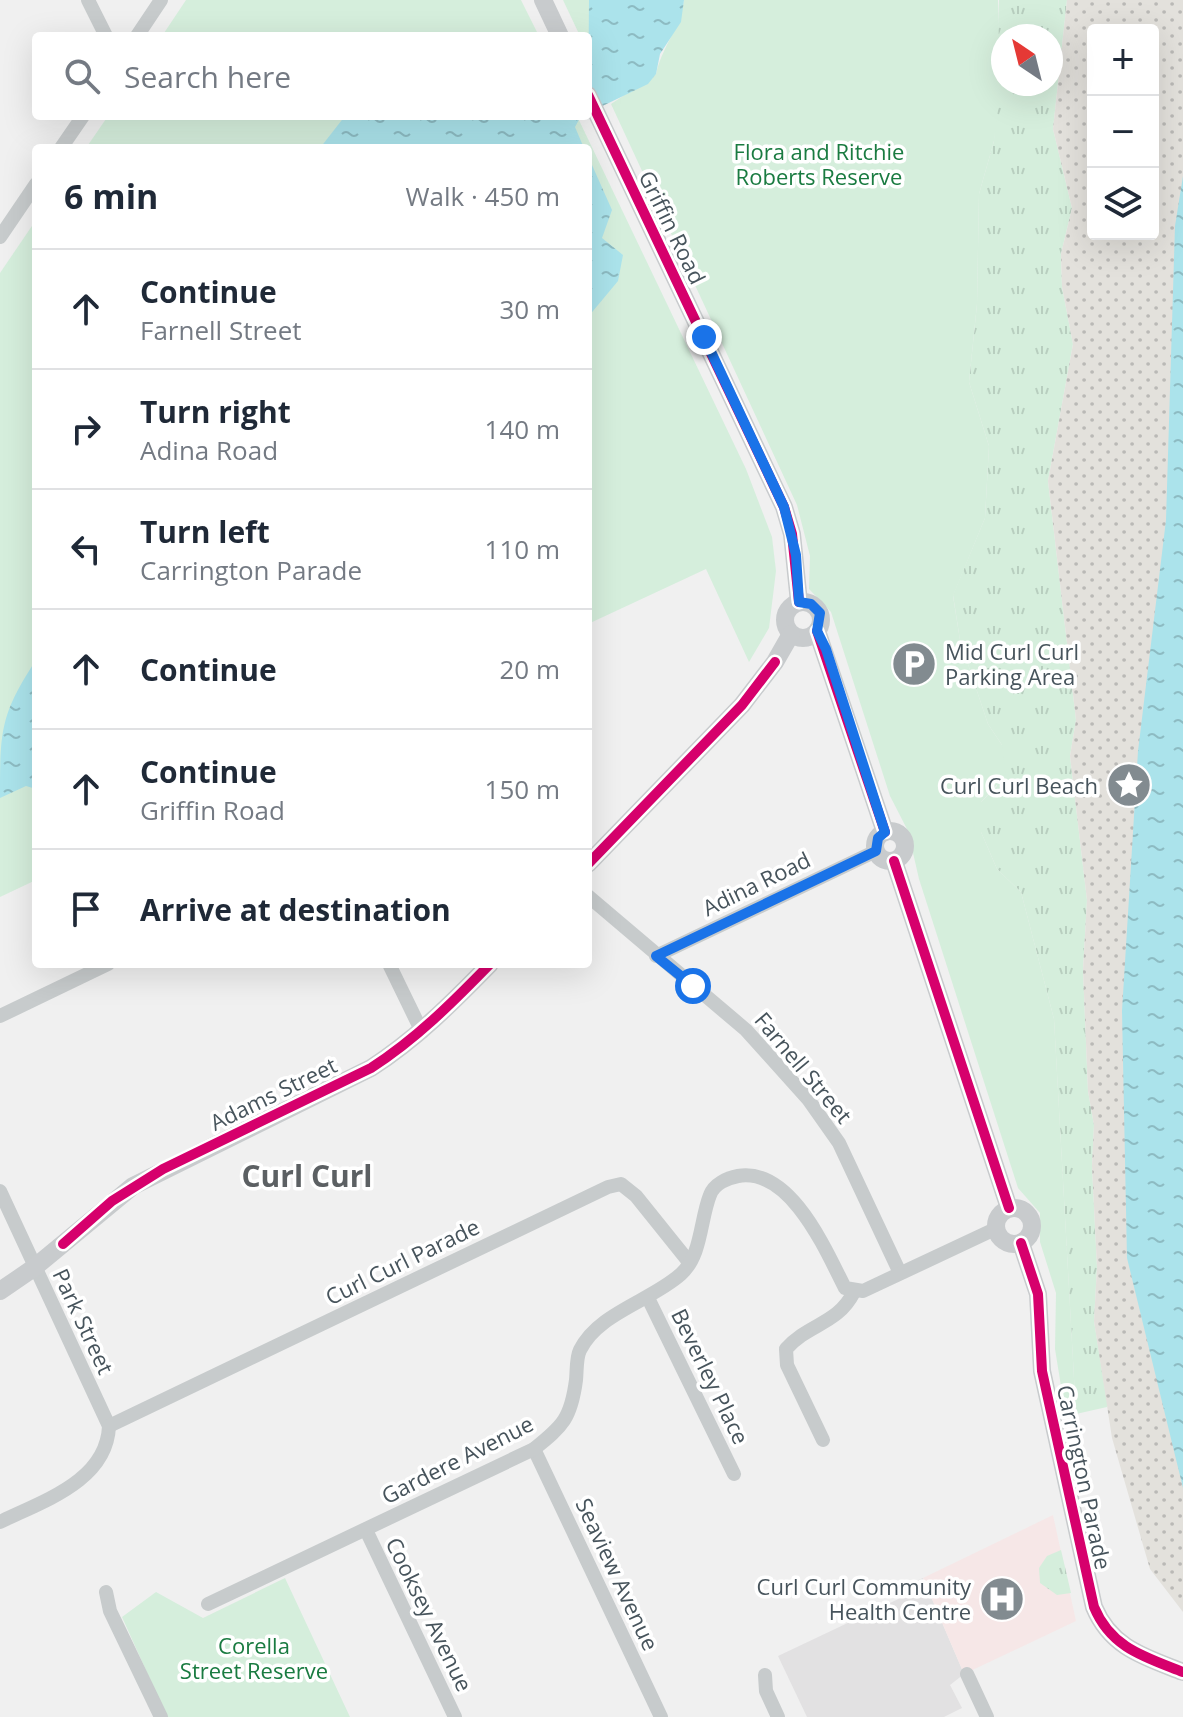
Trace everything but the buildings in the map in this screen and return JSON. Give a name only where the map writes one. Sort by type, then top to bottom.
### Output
[{"type":"main road","points":[[543,0],[558,32]]},
{"type":"main road","name":"Griffin Road","points":[[592,103],[784,507],[796,555],[799,602]]},
{"type":"main road","points":[[791,634],[784,618],[789,608],[799,602],[811,604],[820,613],[817,631],[826,649],[885,832]]},
{"type":"main road","points":[[791,634],[807,637],[817,631]]},
{"type":"main road","points":[[592,860],[742,705],[775,662],[791,634]]},
{"type":"main road","points":[[885,832],[900,835],[904,844],[902,854],[894,861],[885,861],[876,851],[878,838],[885,832]]},
{"type":"main road","points":[[894,861],[1009,1208]]},
{"type":"main road","name":"Adams Street","points":[[0,1291],[35,1267],[133,1186],[371,1068],[422,1032],[486,968]]},
{"type":"main road","points":[[1009,1208],[1020,1208],[1030,1218],[1032,1230],[1021,1243],[1006,1243],[995,1229],[997,1217],[1009,1208]]},
{"type":"main road","name":"Carrington Parade","points":[[1021,1243],[1038,1294],[1044,1382],[1094,1607],[1106,1630],[1121,1645],[1183,1672]]},
{"type":"street","points":[[88,0],[104,32]]},
{"type":"street","points":[[140,32],[161,0]]},
{"type":"street","points":[[64,144],[80,120]]},
{"type":"street","points":[[0,237],[32,190]]},
{"type":"street","name":"Adina Road","points":[[656,956],[876,851]]},
{"type":"street","name":"Farnell Street","points":[[592,900],[746,1030],[808,1099],[839,1143],[900,1273]]},
{"type":"street","points":[[0,1016],[100,968]]},
{"type":"street","points":[[391,968],[422,1032]]},
{"type":"street","name":"Gardere Avenue","points":[[208,1604],[534,1449],[564,1426],[573,1402],[579,1351],[598,1326],[648,1298],[683,1272],[689,1262],[711,1191],[727,1178],[748,1174],[790,1198],[809,1217],[845,1288],[854,1292]]},
{"type":"street","name":"Curl Curl Parade","points":[[109,1426],[608,1187],[621,1184],[636,1196],[689,1262]]},
{"type":"street","name":"Park Street","points":[[0,1191],[109,1426]]},
{"type":"street","points":[[823,1440],[787,1365],[786,1349],[796,1337],[838,1316],[854,1292],[995,1229]]},
{"type":"street","name":"Beverley Place","points":[[648,1298],[734,1474]]},
{"type":"street","points":[[0,1522],[84,1477],[105,1452],[109,1426]]},
{"type":"street","name":"Seaview Avenue","points":[[534,1449],[661,1717]]},
{"type":"street","name":"Cooksey Avenue","points":[[366,1530],[455,1717]]},
{"type":"street","points":[[106,1592],[110,1611],[161,1717]]},
{"type":"street","points":[[967,1674],[987,1717]]},
{"type":"street","points":[[765,1675],[766,1691],[778,1717]]},
{"type":"shaded area","name":"Curl Curl Community Health Centre","points":[[1053,1515],[1076,1621],[964,1674],[923,1578]]},
{"type":"shaded area","points":[[923,1578],[964,1674],[950,1685],[962,1708],[944,1717],[807,1717],[778,1656],[911,1593],[909,1584]]},
{"type":"green space","points":[[186,0],[521,0],[537,32],[165,32]]},
{"type":"green space","points":[[563,0],[590,0],[590,32],[578,32]]},
{"type":"green space","name":"Flora and Ritchie Roberts Reserve","points":[[684,0],[998,0],[999,24],[991,24],[991,96],[1000,96],[994,141],[979,194],[977,304],[969,382],[989,446],[985,518],[953,596],[960,640],[988,724],[1002,745],[1006,775],[981,802],[981,832],[997,869],[1021,892],[1054,1019],[1076,1414],[1066,1417],[1055,1349],[1056,1293],[1040,1242],[1040,1213],[1018,1188],[919,879],[908,831],[890,796],[831,612],[809,589],[810,556],[797,505],[611,104],[656,74],[679,20]]},
{"type":"green space","points":[[999,0],[1067,0],[1063,37],[1063,24],[998,24]]},
{"type":"green space","points":[[996,96],[1057,96],[1053,129],[1072,208],[1061,254],[1062,287],[1073,344],[1048,481],[1076,720],[1070,756],[1087,900],[1083,970],[1088,1091],[1094,1125],[1092,1166],[1097,1267],[1094,1321],[1107,1402],[1107,1407],[1076,1414],[1054,1019],[1021,892],[997,869],[981,832],[981,802],[997,786],[1002,745],[988,724],[960,640],[953,595],[985,518],[989,446],[969,382],[977,304],[979,194],[994,141]]},
{"type":"green space","points":[[105,120],[579,120],[590,144],[89,144]]},
{"type":"green space","points":[[592,147],[746,469],[772,537],[776,571],[769,628],[749,662],[706,569],[592,622]]},
{"type":"green space","points":[[32,226],[32,882],[0,897],[0,273]]},
{"type":"green space","points":[[1061,1550],[1071,1593],[1057,1595],[1040,1583],[1039,1568],[1047,1556]]},
{"type":"green space","name":"Corella Street Reserve","points":[[285,1578],[350,1717],[167,1717],[122,1617],[156,1592],[203,1618]]},
{"type":"sand","name":"Curl Curl Beach","points":[[1067,0],[1183,0],[1183,1612],[1150,1569],[1112,1438],[1094,1321],[1097,1267],[1092,1166],[1094,1125],[1088,1091],[1083,970],[1087,900],[1070,756],[1076,720],[1048,481],[1073,344],[1062,287],[1061,254],[1072,208],[1053,129],[1057,96],[1063,96],[1063,37]]},
{"type":"water","points":[[589,0],[684,0],[681,22],[660,54],[656,74],[648,84],[592,111],[592,32],[589,32]]},
{"type":"water","points":[[342,120],[579,120],[575,127],[582,144],[323,144]]},
{"type":"water","points":[[592,165],[612,210],[602,238],[623,255],[618,281],[592,312]]},
{"type":"water","points":[[1183,176],[1183,1488],[1127,1258],[1122,1011],[1138,751],[1166,520],[1175,226]]},
{"type":"water","points":[[32,666],[32,788],[26,786],[0,798],[4,724]]},
{"type":"cycle path","points":[[592,103],[784,507],[792,534],[799,602]]},
{"type":"cycle path","points":[[817,631],[885,832]]},
{"type":"cycle path","points":[[592,860],[742,705],[775,662]]},
{"type":"cycle path","points":[[894,861],[1009,1208]]},
{"type":"cycle path","points":[[63,1244],[112,1201],[163,1169],[371,1068],[418,1033],[486,968]]},
{"type":"cycle path","points":[[1021,1243],[1038,1294],[1042,1371],[1094,1607],[1101,1621],[1120,1642],[1143,1656],[1183,1672]]},
{"type":"place","name":"Mid Curl Curl Parking Area","points":[[914,664]]},
{"type":"place","name":"Curl Curl Beach","points":[[1129,785]]},
{"type":"place","name":"Curl Curl Community Health Centre","points":[[1002,1599]]},
{"type":"district","name":"Curl Curl","points":[[307,1175]]},
{"type":"route","points":[[693,986],[656,956],[864,854],[876,851],[876,842],[885,832],[826,649],[817,631],[820,613],[811,604],[799,602],[796,555],[784,507],[704,337]]}]
